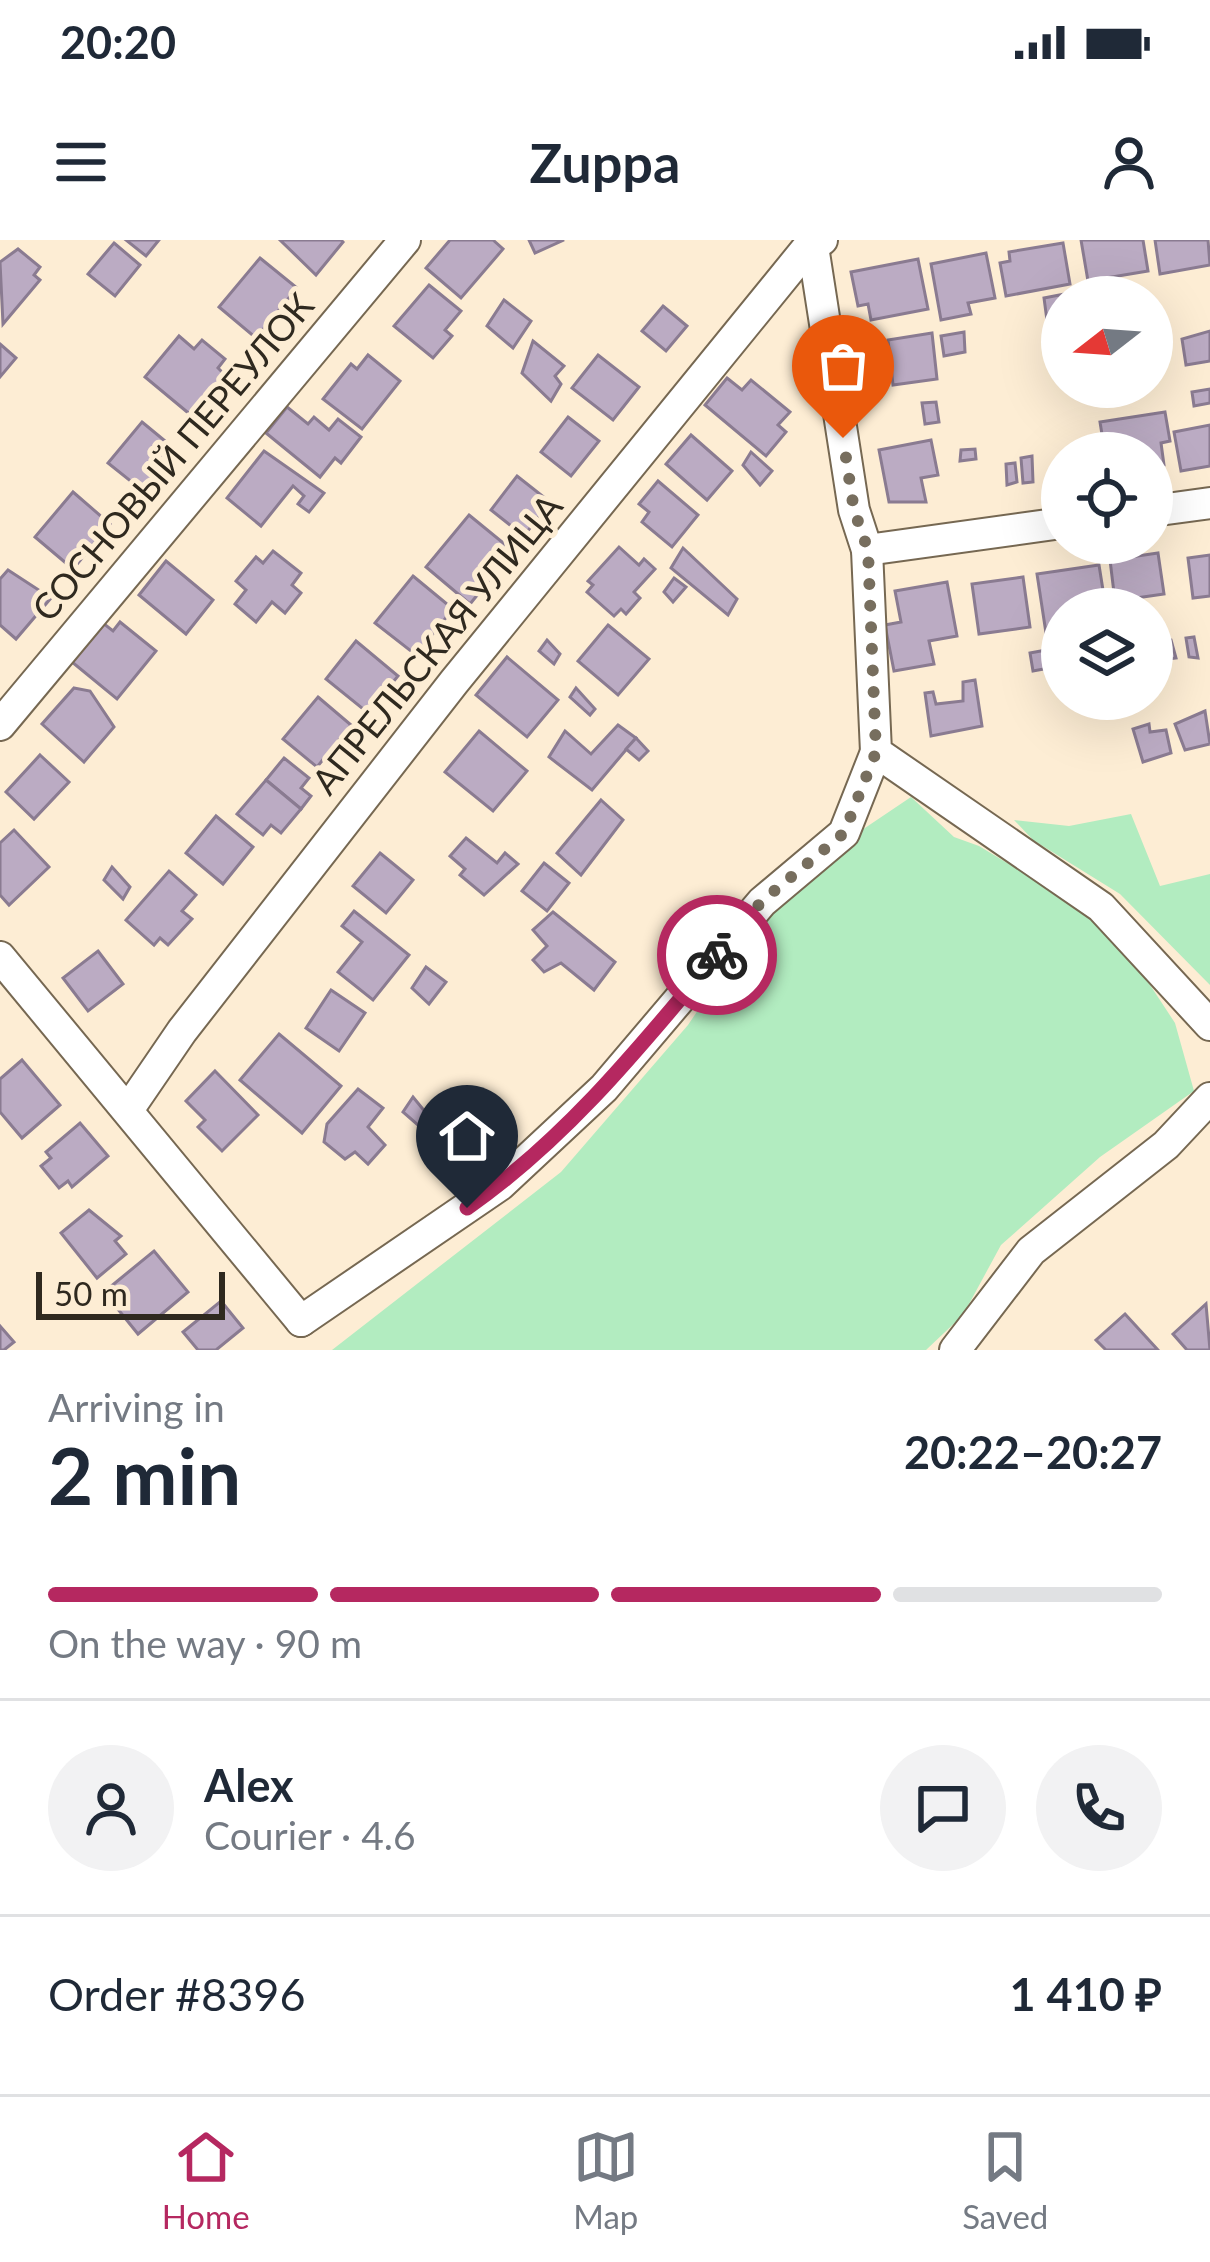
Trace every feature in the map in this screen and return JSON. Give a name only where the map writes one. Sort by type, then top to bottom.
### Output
[{"type":"street","name":"СОСНОВЫЙ ПЕРЕУЛОК","points":[[0,725],[405,240]]},
{"type":"street","points":[[0,957],[128,1110],[302,1336],[500,1185],[604,1088],[761,902],[844,833],[876,752],[868,550],[854,510],[813,241],[822,240]]},
{"type":"street","name":"АПРЕЛЬСКАЯ УЛИЦА","points":[[128,1110],[182,1031],[454,682],[813,241]]},
{"type":"street","points":[[1173,508],[1210,503]]},
{"type":"street","points":[[868,550],[1041,527]]},
{"type":"street","points":[[876,752],[1101,907],[1210,1024]]},
{"type":"street","points":[[962,1348],[1031,1251],[1166,1145],[1210,1098]]},
{"type":"green space","points":[[911,797],[954,837],[979,846],[1090,913],[1133,959],[1175,1023],[1194,1091],[1100,1157],[1001,1245],[963,1315],[926,1350],[332,1350],[561,1172],[688,1025],[759,920],[859,832]]},
{"type":"green space","points":[[1131,814],[1160,886],[1210,874],[1210,985],[1120,894],[1033,840],[1014,820],[1069,826]]},
{"type":"building","points":[[126,240],[159,240],[146,256]]},
{"type":"building","points":[[280,240],[341,240],[343,242],[316,275]]},
{"type":"building","points":[[450,240],[493,240],[503,249],[461,298],[426,268]]},
{"type":"building","points":[[529,240],[564,240],[535,253]]},
{"type":"building","points":[[1081,240],[1143,240],[1148,271],[1087,276]]},
{"type":"building","points":[[1155,240],[1208,240],[1210,265],[1160,274]]},
{"type":"building","points":[[114,243],[140,265],[115,296],[88,274]]},
{"type":"building","points":[[1063,243],[1069,276],[1041,276],[1041,289],[1006,296],[1000,263],[1010,261],[1009,252]]},
{"type":"building","points":[[18,249],[40,267],[34,275],[40,280],[3,324],[0,262]]},
{"type":"building","points":[[986,253],[995,298],[968,303],[971,314],[941,320],[931,264]]},
{"type":"building","points":[[260,258],[297,288],[256,338],[219,307]]},
{"type":"building","points":[[918,259],[928,309],[871,320],[868,304],[858,306],[851,272]]},
{"type":"building","points":[[429,285],[461,311],[445,330],[452,336],[433,358],[394,326]]},
{"type":"building","points":[[504,300],[531,321],[513,348],[487,326]]},
{"type":"building","points":[[663,306],[687,326],[666,351],[642,331]]},
{"type":"building","points":[[1210,331],[1210,361],[1186,365],[1182,339]]},
{"type":"building","points":[[964,332],[965,352],[944,356],[941,336]]},
{"type":"building","points":[[932,333],[937,379],[893,385],[888,340]]},
{"type":"building","points":[[179,336],[194,349],[202,340],[225,359],[218,368],[225,375],[192,416],[145,377]]},
{"type":"building","points":[[876,336],[881,352],[873,355],[866,341]]},
{"type":"building","points":[[533,341],[564,366],[555,376],[561,384],[551,401],[522,373]]},
{"type":"building","points":[[0,344],[16,358],[0,377]]},
{"type":"building","points":[[368,355],[400,381],[362,429],[323,399],[351,364],[357,369]]},
{"type":"building","points":[[598,355],[639,387],[613,420],[572,388]]},
{"type":"building","points":[[727,378],[742,390],[751,380],[790,412],[778,425],[786,432],[766,456],[705,405]]},
{"type":"building","points":[[1210,389],[1210,403],[1194,406],[1192,392]]},
{"type":"building","points":[[936,402],[939,422],[925,424],[922,403]]},
{"type":"building","points":[[287,407],[308,424],[314,417],[329,430],[338,419],[361,437],[341,463],[335,458],[320,477],[266,433]]},
{"type":"building","points":[[1165,412],[1168,432],[1102,432],[1100,422]]},
{"type":"building","points":[[568,417],[599,441],[571,476],[541,452]]},
{"type":"building","points":[[142,422],[176,450],[143,491],[108,463]]},
{"type":"building","points":[[1210,425],[1210,466],[1181,471],[1174,432]]},
{"type":"building","points":[[691,435],[732,471],[707,500],[666,464]]},
{"type":"building","points":[[931,440],[938,475],[921,478],[926,502],[889,502],[879,450]]},
{"type":"building","points":[[975,449],[976,459],[960,461],[961,450]]},
{"type":"building","points":[[264,451],[324,493],[309,512],[298,504],[304,496],[293,486],[261,526],[227,498]]},
{"type":"building","points":[[751,452],[772,471],[760,485],[743,465]]},
{"type":"building","points":[[1032,456],[1033,482],[1023,483],[1021,458]]},
{"type":"building","points":[[1015,463],[1017,482],[1007,485],[1006,464]]},
{"type":"building","points":[[517,476],[550,502],[524,536],[491,510]]},
{"type":"building","points":[[658,481],[698,515],[672,547],[642,522],[649,512],[639,504]]},
{"type":"building","points":[[73,492],[110,524],[73,569],[35,537]]},
{"type":"building","points":[[469,515],[513,551],[470,604],[426,567]]},
{"type":"building","points":[[619,547],[639,565],[644,559],[655,569],[634,592],[640,598],[626,614],[621,609],[614,616],[587,592],[593,585],[588,581]]},
{"type":"building","points":[[683,548],[737,599],[728,615],[671,568]]},
{"type":"building","points":[[273,551],[301,573],[292,585],[301,593],[285,613],[272,602],[256,622],[235,604],[246,590],[236,581],[256,557],[263,563]]},
{"type":"building","points":[[1210,555],[1210,596],[1193,598],[1188,558]]},
{"type":"building","points":[[166,561],[213,600],[186,634],[139,595]]},
{"type":"building","points":[[1110,564],[1160,564],[1163,588],[1113,588]]},
{"type":"building","points":[[1099,565],[1103,588],[1041,588],[1041,600],[1037,574]]},
{"type":"building","points":[[8,570],[51,598],[16,639],[0,625],[0,579]]},
{"type":"building","points":[[413,576],[453,609],[416,655],[375,623]]},
{"type":"building","points":[[1023,577],[1030,627],[979,634],[972,584]]},
{"type":"building","points":[[674,578],[686,587],[673,602],[664,592]]},
{"type":"building","points":[[947,582],[957,636],[929,641],[934,664],[894,671],[885,625],[901,622],[895,591]]},
{"type":"building","points":[[120,622],[156,651],[117,699],[72,662],[103,623],[113,631]]},
{"type":"building","points":[[608,625],[649,659],[618,695],[578,661]]},
{"type":"building","points":[[1194,637],[1198,658],[1189,657],[1186,638]]},
{"type":"building","points":[[547,640],[560,654],[554,664],[539,651]]},
{"type":"building","points":[[356,641],[398,676],[368,713],[326,679]]},
{"type":"building","points":[[1041,651],[1041,670],[1033,671],[1030,653]]},
{"type":"building","points":[[507,657],[558,700],[527,737],[476,695]]},
{"type":"building","points":[[975,680],[982,726],[931,736],[925,693],[933,692],[936,704],[963,701],[963,682]]},
{"type":"building","points":[[74,688],[90,691],[114,727],[84,762],[42,724]]},
{"type":"building","points":[[576,688],[595,709],[590,715],[570,697]]},
{"type":"building","points":[[318,697],[351,725],[317,767],[283,739]]},
{"type":"building","points":[[1205,711],[1210,744],[1185,750],[1175,724]]},
{"type":"building","points":[[1149,724],[1150,732],[1166,730],[1171,753],[1143,762],[1133,729]]},
{"type":"building","points":[[618,725],[636,738],[592,790],[549,757],[565,731],[591,754]]},
{"type":"building","points":[[479,731],[527,771],[493,811],[445,772]]},
{"type":"building","points":[[636,738],[648,751],[639,760],[626,749]]},
{"type":"building","points":[[40,755],[69,782],[34,819],[6,792]]},
{"type":"building","points":[[284,758],[309,778],[301,788],[311,796],[301,809],[266,780]]},
{"type":"building","points":[[266,780],[301,809],[281,833],[271,825],[263,835],[237,814]]},
{"type":"building","points":[[601,800],[623,820],[581,875],[557,853]]},
{"type":"building","points":[[216,816],[253,847],[223,884],[186,853]]},
{"type":"building","points":[[14,830],[49,867],[9,905],[0,895],[0,843]]},
{"type":"building","points":[[466,838],[497,863],[505,853],[518,864],[484,895],[460,875],[465,869],[450,856]]},
{"type":"building","points":[[380,853],[413,880],[386,913],[353,886]]},
{"type":"building","points":[[544,863],[569,883],[547,911],[522,891]]},
{"type":"building","points":[[112,867],[130,887],[123,899],[104,880]]},
{"type":"building","points":[[169,871],[196,895],[182,911],[192,919],[168,945],[160,938],[154,945],[126,920]]},
{"type":"building","points":[[354,911],[409,955],[373,1000],[338,972],[362,942],[342,926]]},
{"type":"building","points":[[553,912],[615,962],[594,990],[561,963],[544,972],[533,960],[547,946],[533,930]]},
{"type":"building","points":[[98,951],[123,984],[88,1011],[63,978]]},
{"type":"building","points":[[426,967],[446,982],[429,1004],[412,988]]},
{"type":"building","points":[[331,990],[365,1013],[339,1051],[306,1028]]},
{"type":"building","points":[[279,1034],[341,1086],[302,1133],[240,1080]]},
{"type":"building","points":[[22,1060],[60,1105],[22,1138],[0,1112],[0,1079]]},
{"type":"building","points":[[215,1071],[258,1115],[222,1151],[198,1127],[205,1120],[186,1101]]},
{"type":"building","points":[[358,1089],[383,1108],[368,1127],[385,1145],[368,1164],[355,1152],[345,1159],[324,1142],[327,1124]]},
{"type":"building","points":[[413,1097],[440,1130],[434,1139],[403,1112]]},
{"type":"building","points":[[80,1123],[108,1156],[72,1187],[68,1181],[59,1188],[41,1166],[51,1158],[46,1152]]},
{"type":"building","points":[[89,1210],[121,1236],[115,1241],[126,1254],[97,1278],[61,1233]]},
{"type":"building","points":[[154,1251],[188,1292],[138,1334],[104,1292]]},
{"type":"building","points":[[221,1301],[243,1328],[216,1350],[198,1350],[183,1332]]},
{"type":"building","points":[[1206,1304],[1210,1350],[1187,1350],[1173,1334]]},
{"type":"building","points":[[1125,1314],[1158,1350],[1106,1350],[1096,1340]]},
{"type":"building","points":[[0,1326],[14,1342],[4,1350],[0,1350]]},
{"type":"way so far","points":[[717,955],[761,902],[844,833],[876,752],[868,550],[854,510],[843,438]]},
{"type":"route","points":[[467,1208],[500,1185],[604,1088],[717,955]]}]
